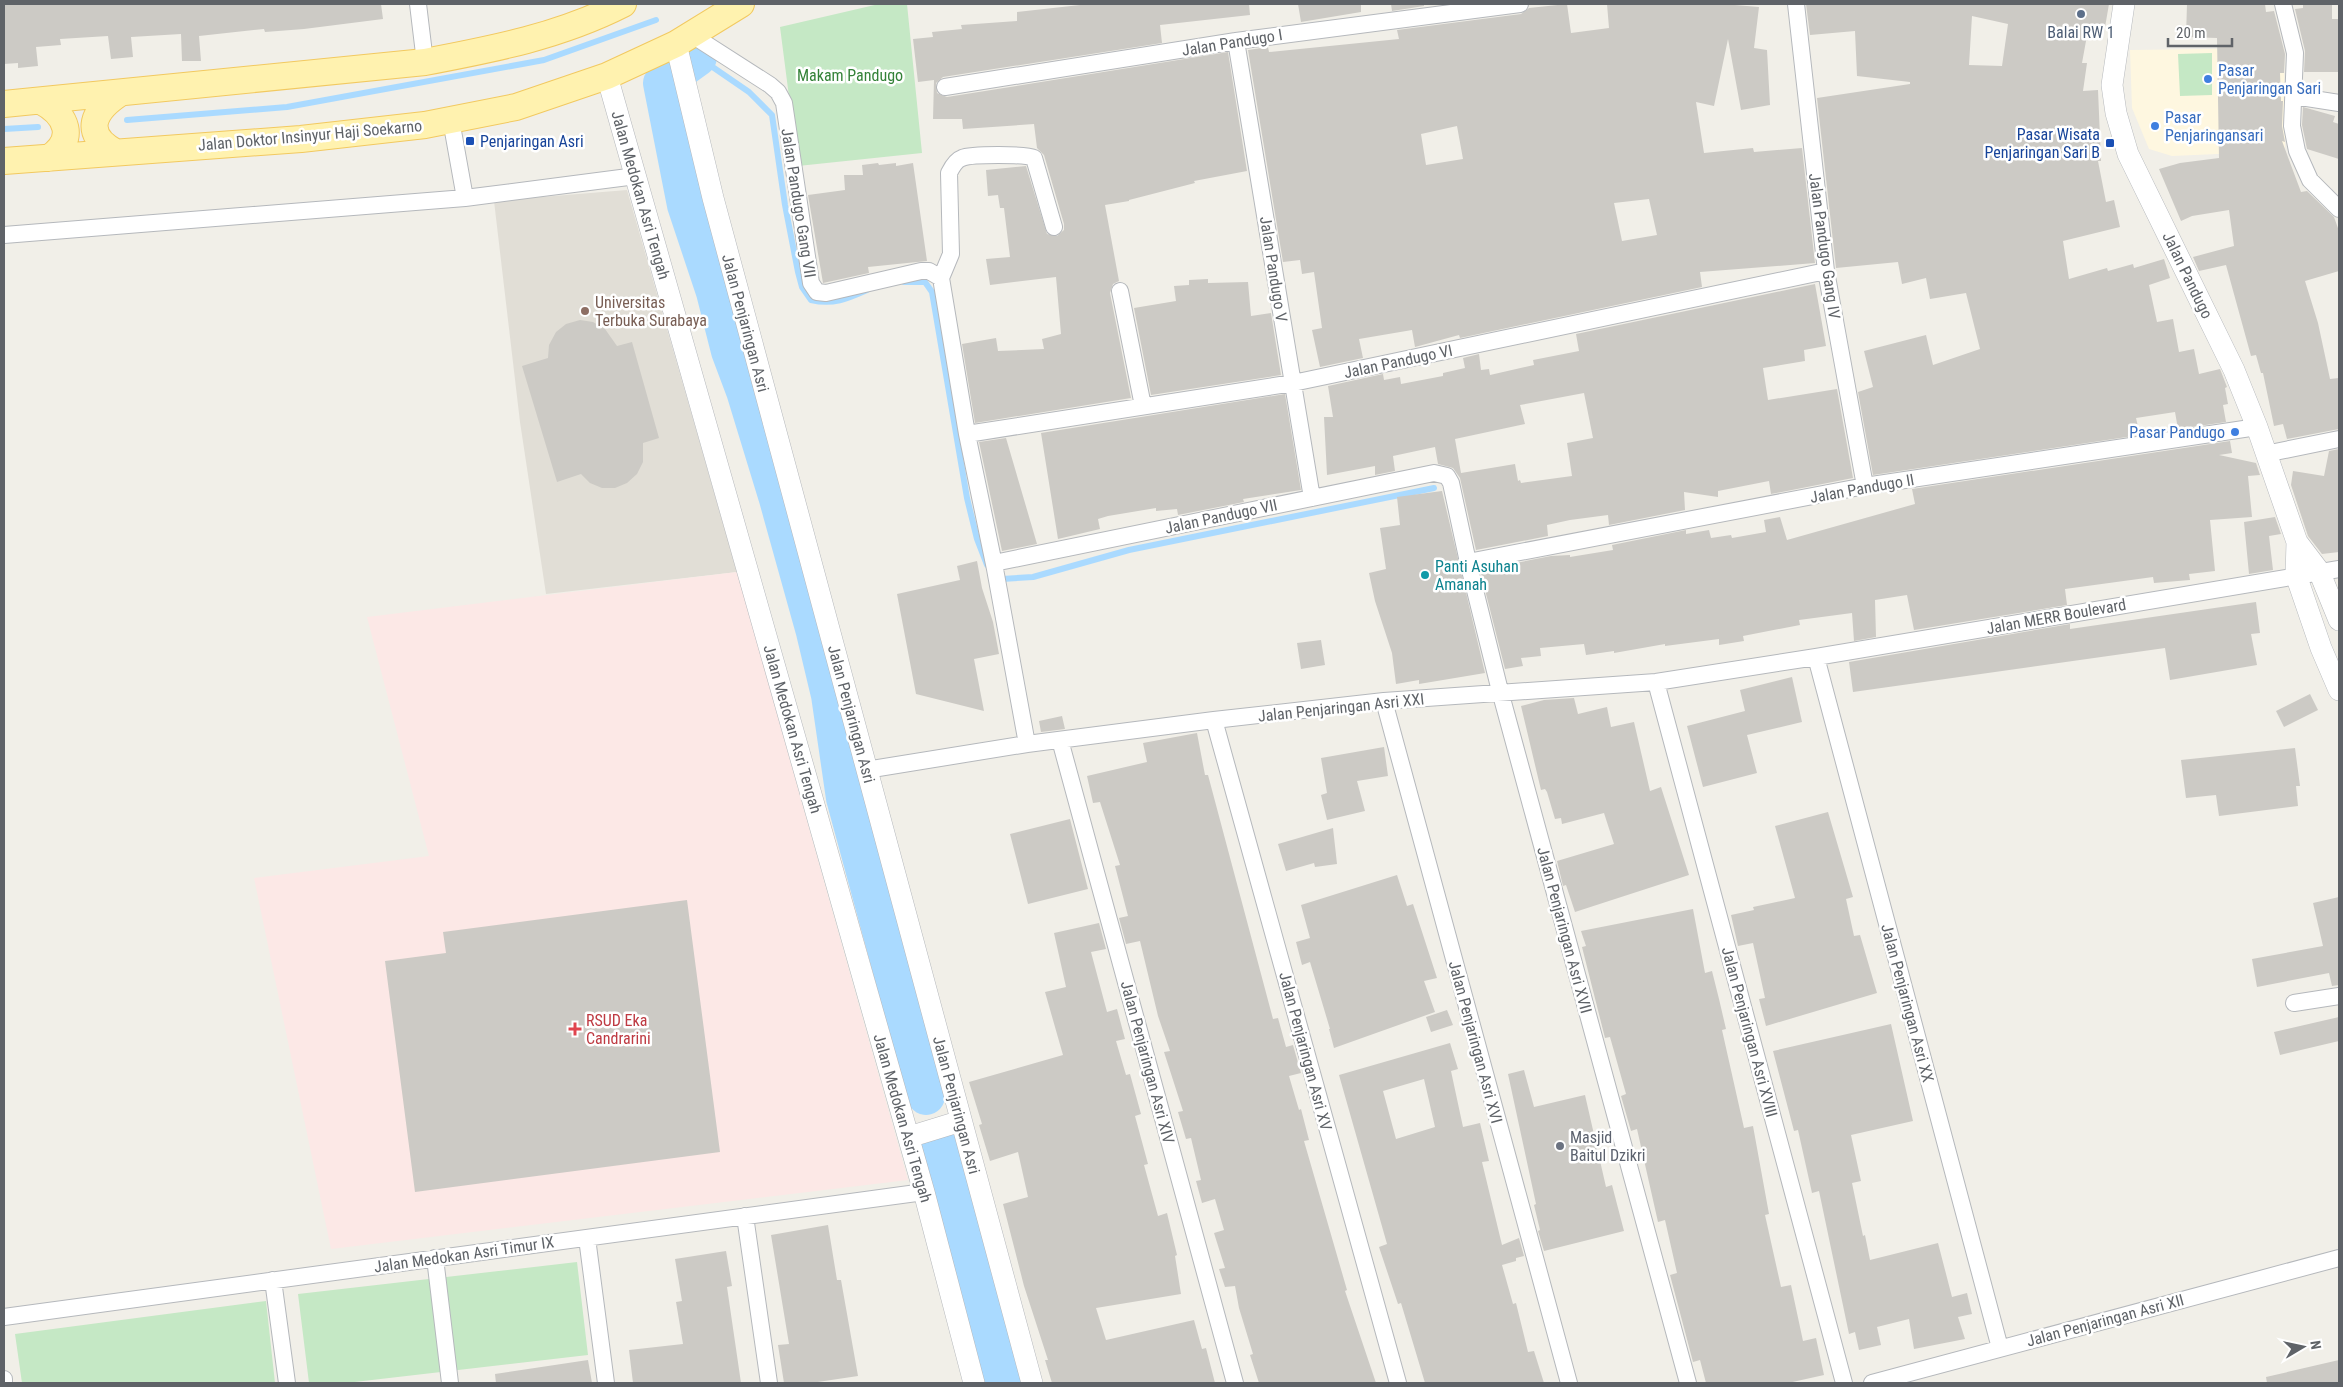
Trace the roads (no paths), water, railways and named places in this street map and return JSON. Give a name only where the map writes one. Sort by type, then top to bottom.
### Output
[{"type":"main road","points":[[4,104],[425,62],[492,50],[547,36],[595,18],[623,4]]},
{"type":"main road","name":"Jalan Doktor Insinyur Haji Soekarno","points":[[4,161],[301,139],[425,125],[516,107],[607,76],[683,46],[741,4]]},
{"type":"main road","points":[[115,152],[105,146],[98,138],[95,128],[96,117],[101,107],[120,92]]},
{"type":"main road","points":[[41,101],[58,113],[64,122],[66,132],[64,143],[58,152],[49,158]]},
{"type":"street","points":[[418,4],[425,62]]},
{"type":"street","name":"Jalan Pandugo I","points":[[945,87],[1236,41],[1520,4]]},
{"type":"street","name":"Jalan Pandugo Gang IV","points":[[1796,4],[1826,271],[1865,486]]},
{"type":"street","name":"Jalan Pandugo","points":[[2124,4],[2112,85],[2116,113],[2128,154],[2234,370],[2257,426],[2265,454],[2297,542],[2296,575],[2321,648],[2339,690]]},
{"type":"street","points":[[2284,4],[2295,54],[2292,126],[2297,151],[2310,180],[2339,209]]},
{"type":"street","name":"Jalan Pandugo V","points":[[1236,41],[1312,498]]},
{"type":"street","name":"Jalan Penjaringan Asri","points":[[683,46],[685,83],[713,198],[1032,1383]]},
{"type":"street","name":"Jalan Pandugo Gang VII","points":[[683,46],[770,85],[778,92],[784,103],[811,282],[817,292],[826,293],[921,271],[929,271],[941,278]]},
{"type":"street","name":"Jalan Medokan Asri Tengah","points":[[607,76],[909,1137],[974,1383]]},
{"type":"street","points":[[2294,96],[2339,103]]},
{"type":"street","points":[[451,120],[465,198]]},
{"type":"street","points":[[1027,744],[996,572],[967,434],[941,278],[951,254],[949,172],[952,166],[963,157],[1022,154],[1034,158],[1054,227]]},
{"type":"street","points":[[4,235],[465,198],[636,176]]},
{"type":"street","name":"Jalan Pandugo VI","points":[[967,434],[1293,383],[1826,271]]},
{"type":"street","points":[[1120,291],[1143,406]]},
{"type":"street","name":"Jalan Pandugo II","points":[[1468,562],[1865,486],[2257,426]]},
{"type":"street","points":[[2265,454],[2339,439]]},
{"type":"street","name":"Jalan Pandugo VII","points":[[996,572],[1312,498],[1434,474],[1448,476]]},
{"type":"street","name":"Jalan Penjaringan Asri XVII","points":[[1448,476],[1452,483],[1468,562],[1500,691],[1688,1383]]},
{"type":"street","name":"Jalan Pandugo","points":[[2297,542],[2329,570],[2339,620]]},
{"type":"street","name":"Jalan MERR Boulevard","points":[[1816,657],[2329,570]]},
{"type":"street","name":"Jalan Penjaringan Asri XXI","points":[[866,770],[1027,744],[1214,720],[1384,701],[1500,691],[1656,682],[1816,657]]},
{"type":"street","name":"Jalan Penjaringan Asri XX","points":[[1816,657],[2000,1348]]},
{"type":"street","name":"Jalan Penjaringan Asri XVIII","points":[[1656,682],[1844,1383]]},
{"type":"street","name":"Jalan Penjaringan Asri XVI","points":[[1384,701],[1569,1383]]},
{"type":"street","name":"Jalan Penjaringan Asri XV","points":[[1214,720],[1398,1383]]},
{"type":"street","name":"Jalan Penjaringan Asri XIV","points":[[1060,740],[1235,1383]]},
{"type":"street","points":[[2294,1003],[2339,996]]},
{"type":"street","points":[[909,1137],[961,1121]]},
{"type":"street","name":"Jalan Medokan Asri Timur IX","points":[[4,1317],[924,1192]]},
{"type":"street","points":[[745,1216],[769,1383]]},
{"type":"street","points":[[587,1238],[606,1383]]},
{"type":"street","points":[[435,1258],[450,1383]]},
{"type":"street","name":"Jalan Penjaringan Asri XII","points":[[1872,1383],[2339,1258]]},
{"type":"street","points":[[273,1280],[287,1383]]},
{"type":"waterway","points":[[127,120],[287,107],[544,60],[656,20]]},
{"type":"waterway","points":[[698,57],[749,92],[772,115],[785,205],[798,272],[802,287],[811,300],[826,302],[840,300],[867,290]]},
{"type":"waterway","points":[[698,57],[662,83],[686,205],[715,292],[730,351],[745,391],[778,499],[815,632],[830,695],[845,798],[926,1096]]},
{"type":"waterway","points":[[4,129],[38,127]]},
{"type":"waterway","points":[[904,282],[925,282],[932,292],[967,498],[977,539],[987,565]]},
{"type":"waterway","points":[[999,577],[1002,579],[1033,577],[1129,550],[1434,488]]},
{"type":"waterway","points":[[939,1147],[1003,1383]]},
{"type":"place","name":"Balai RW 1","points":[[2081,14]]},
{"type":"place","name":"Pasar Penjaringan Sari","points":[[2208,79]]},
{"type":"place","name":"Pasar Penjaringansari","points":[[2155,126]]},
{"type":"place","name":"Penjaringan Asri","points":[[470,141]]},
{"type":"place","name":"Pasar Wisata Penjaringan Sari B","points":[[2110,143]]},
{"type":"place","name":"Universitas Terbuka Surabaya","points":[[585,311]]},
{"type":"place","name":"Pasar Pandugo","points":[[2235,432]]},
{"type":"place","name":"Panti Asuhan Amanah","points":[[1425,575]]},
{"type":"place","name":"RSUD Eka Candrarini","points":[[575,1029]]},
{"type":"place","name":"Masjid Baitul Dzikri","points":[[1560,1146]]},
{"type":"park label","name":"Makam Pandugo","points":[[850,75]]}]
